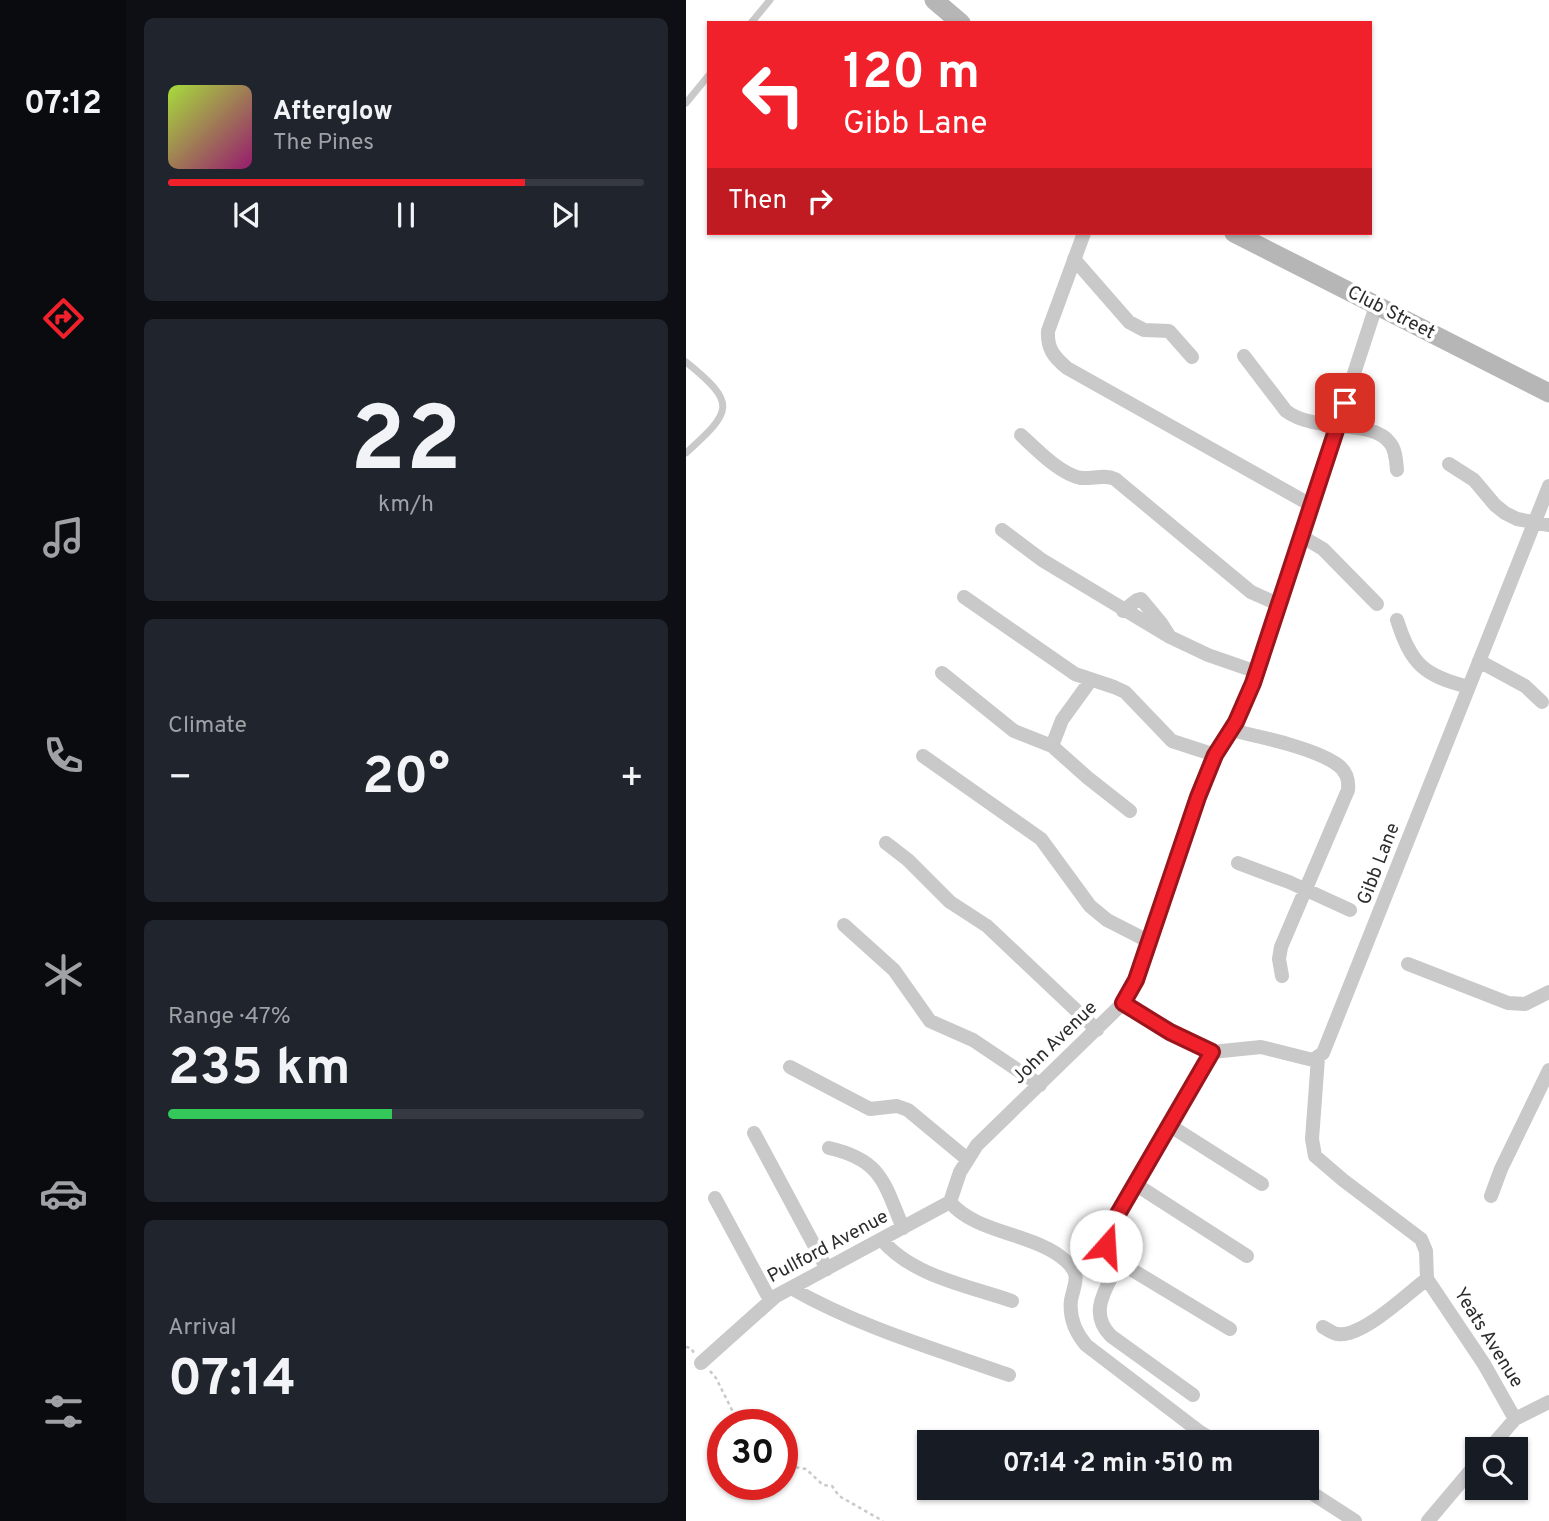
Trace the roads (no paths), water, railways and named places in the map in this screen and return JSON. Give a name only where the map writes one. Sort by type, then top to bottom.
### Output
[{"type":"main road","points":[[933,0],[959,21]]},
{"type":"main road","name":"Club Street","points":[[1238,235],[1549,393]]},
{"type":"street","points":[[1083,235],[1048,331],[1048,346],[1055,358],[1067,368],[1311,505]]},
{"type":"street","points":[[1074,259],[1129,322],[1144,330],[1169,331],[1192,358]]},
{"type":"street","name":"John Avenue","points":[[950,1202],[953,1188],[967,1160],[985,1136],[1097,1030],[1123,1003],[1136,980],[1198,797],[1215,755],[1231,730],[1257,672],[1376,306]]},
{"type":"street","points":[[1244,356],[1286,411],[1310,423],[1367,429],[1384,437],[1394,451],[1397,470]]},
{"type":"street","points":[[1021,435],[1042,455],[1079,477],[1107,476],[1115,479],[1251,592],[1280,605]]},
{"type":"street","points":[[1449,464],[1474,480],[1505,513],[1541,524]]},
{"type":"street","name":"Gibb Lane","points":[[1318,1058],[1327,1048],[1479,661],[1541,524],[1549,486]]},
{"type":"street","points":[[1002,530],[1042,560],[1123,611],[1140,599],[1170,637],[1208,655],[1257,672]]},
{"type":"street","points":[[1301,536],[1322,549],[1377,604]]},
{"type":"street","points":[[964,597],[1075,674],[1125,692],[1172,741],[1215,755]]},
{"type":"street","points":[[1397,620],[1405,646],[1420,666],[1437,677],[1469,687]]},
{"type":"street","points":[[1479,661],[1525,686],[1542,702]]},
{"type":"street","points":[[942,673],[1014,731],[1052,746],[1093,783],[1130,811]]},
{"type":"street","points":[[1052,746],[1062,720],[1091,680]]},
{"type":"street","points":[[1231,730],[1322,757],[1339,766],[1348,779],[1348,790],[1281,947],[1279,959],[1282,976]]},
{"type":"street","points":[[923,755],[1041,839],[1090,906],[1107,920],[1150,942]]},
{"type":"street","points":[[886,843],[908,860],[950,902],[987,926],[1097,1030]]},
{"type":"street","points":[[1238,863],[1350,910]]},
{"type":"street","points":[[844,925],[894,970],[932,1022],[967,1037],[1040,1084]]},
{"type":"street","points":[[1408,964],[1508,1003],[1525,1004],[1549,992]]},
{"type":"street","points":[[1123,1003],[1181,1038],[1212,1052],[1261,1047],[1307,1060],[1318,1058]]},
{"type":"street","points":[[1212,1052],[1105,1236],[1106,1246],[1119,1262],[1230,1329]]},
{"type":"street","name":"Yeats Avenue","points":[[1318,1058],[1312,1139],[1315,1156],[1421,1239],[1426,1251],[1427,1279],[1478,1355],[1515,1419]]},
{"type":"street","points":[[790,1067],[870,1109],[897,1106],[908,1110],[967,1160]]},
{"type":"street","points":[[1491,1196],[1501,1169],[1549,1070]]},
{"type":"street","points":[[1169,1125],[1262,1184]]},
{"type":"street","points":[[754,1133],[827,1269]]},
{"type":"street","points":[[829,1148],[859,1157],[877,1172],[903,1228]]},
{"type":"street","points":[[1135,1184],[1247,1256]]},
{"type":"street","points":[[715,1198],[770,1300]]},
{"type":"street","points":[[950,1202],[979,1221],[1057,1254],[1072,1267],[1077,1284],[1071,1301],[1072,1315],[1079,1336],[1086,1345],[1197,1430]]},
{"type":"street","name":"Pullford Avenue","points":[[701,1363],[770,1300],[950,1202]]},
{"type":"street","points":[[882,1240],[904,1260],[939,1276],[1012,1301]]},
{"type":"street","points":[[1119,1262],[1100,1304],[1100,1324],[1111,1336],[1194,1395]]},
{"type":"street","name":"Yeats Avenue","points":[[1323,1327],[1337,1334],[1351,1333],[1364,1327],[1427,1279]]},
{"type":"street","points":[[791,1288],[835,1312],[873,1328],[1009,1375]]},
{"type":"street","points":[[1499,1437],[1515,1419],[1549,1402]]},
{"type":"street","points":[[1428,1521],[1465,1477]]},
{"type":"street","points":[[1319,1498],[1355,1521]]},
{"type":"lane","points":[[753,21],[770,0]]},
{"type":"lane","points":[[686,103],[707,77]]},
{"type":"lane","points":[[686,362],[713,384],[723,405],[721,419],[686,453]]}]
